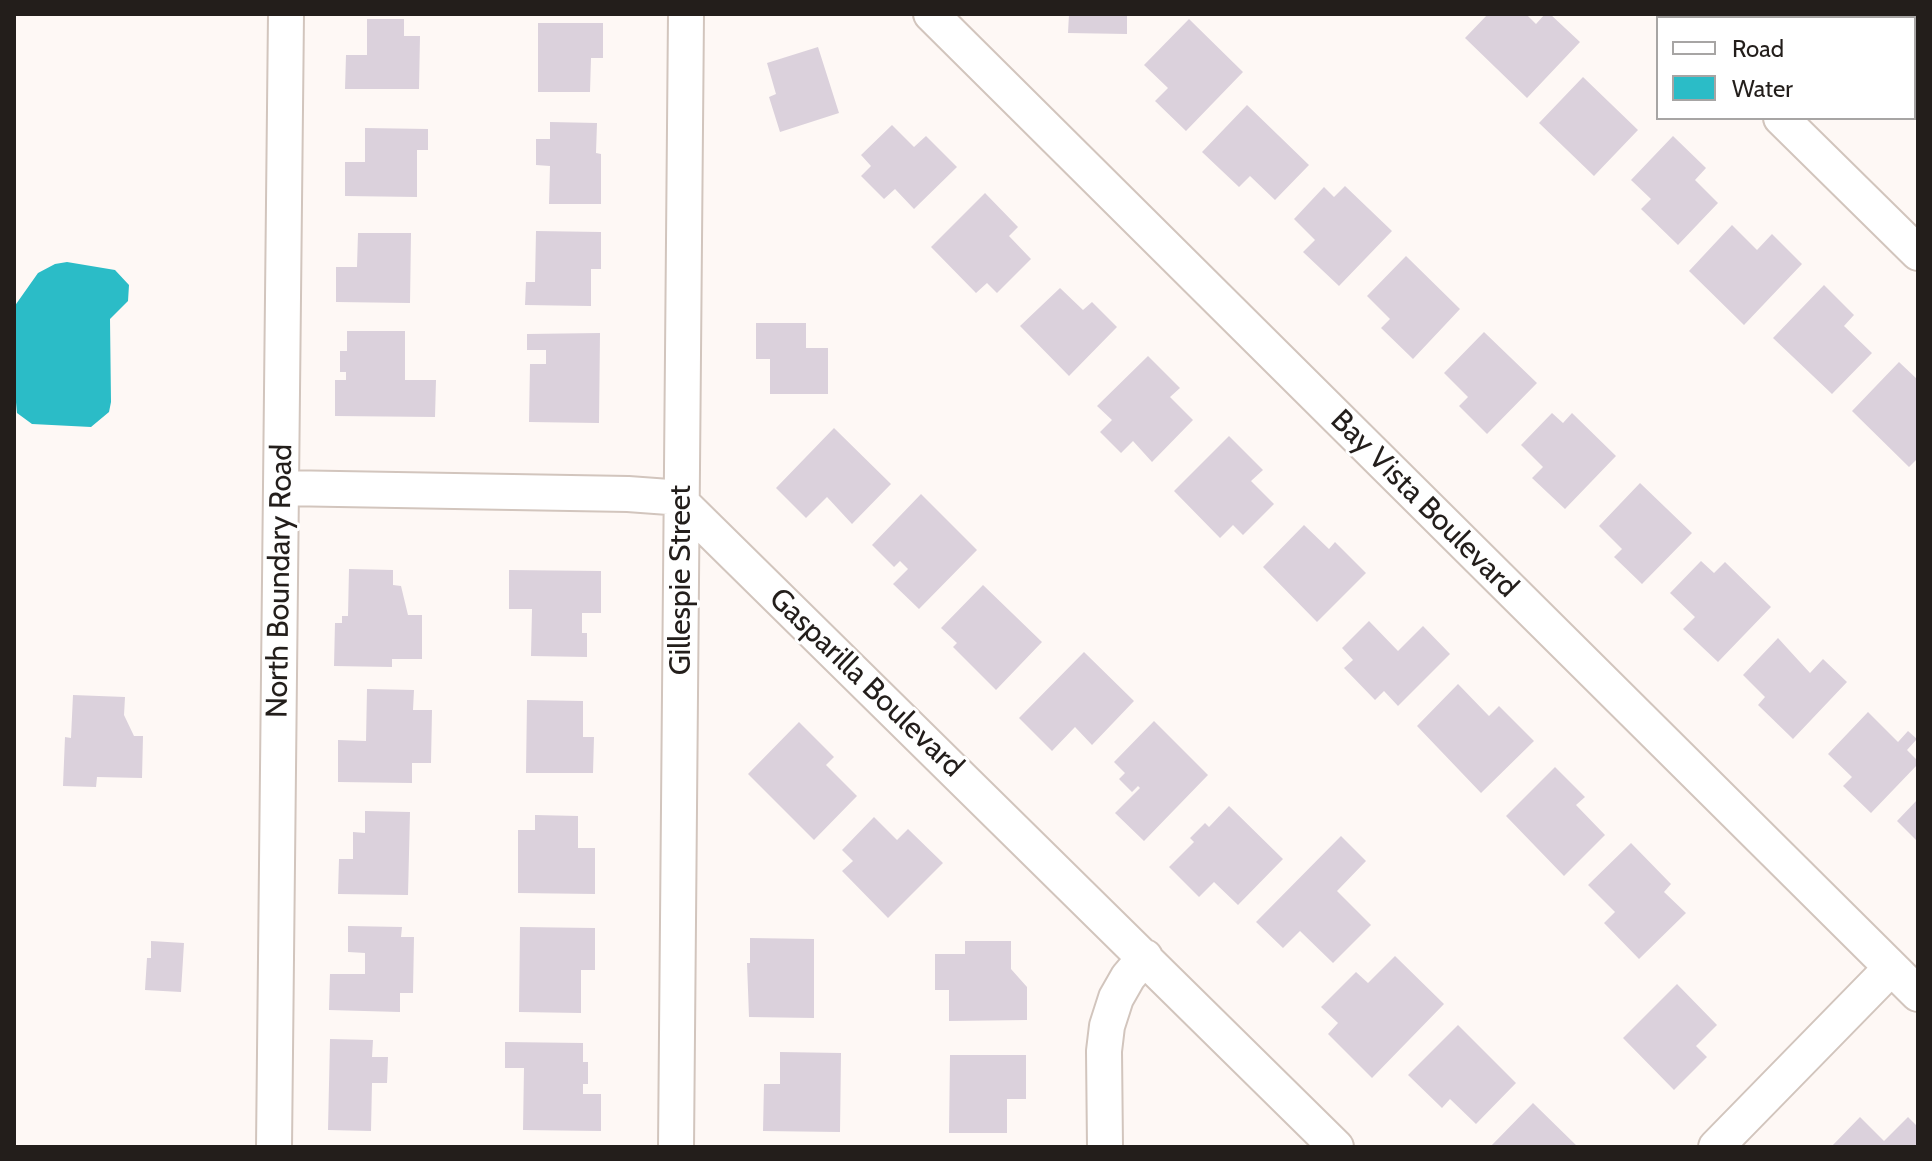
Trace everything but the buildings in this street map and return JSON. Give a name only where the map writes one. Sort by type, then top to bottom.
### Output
[{"type":"street","name":"North Boundary Road","points":[[274,1147],[286,14]]},
{"type":"street","name":"Gillespie Street","points":[[676,1147],[686,14]]},
{"type":"street","name":"Bay Vista Boulevard","points":[[931,14],[1918,994]]},
{"type":"street","points":[[1783,120],[1918,253]]},
{"type":"street","points":[[281,488],[628,494],[669,497],[682,503]]},
{"type":"street","name":"Gasparilla Boulevard","points":[[682,503],[1336,1147]]},
{"type":"street","points":[[1105,1147],[1104,1051],[1107,1026],[1122,987],[1145,957]]},
{"type":"street","points":[[1716,1147],[1891,968]]},
{"type":"water","points":[[67,262],[115,270],[129,285],[128,301],[110,319],[109,412],[91,427],[32,424],[17,413],[14,307],[38,273]]}]
